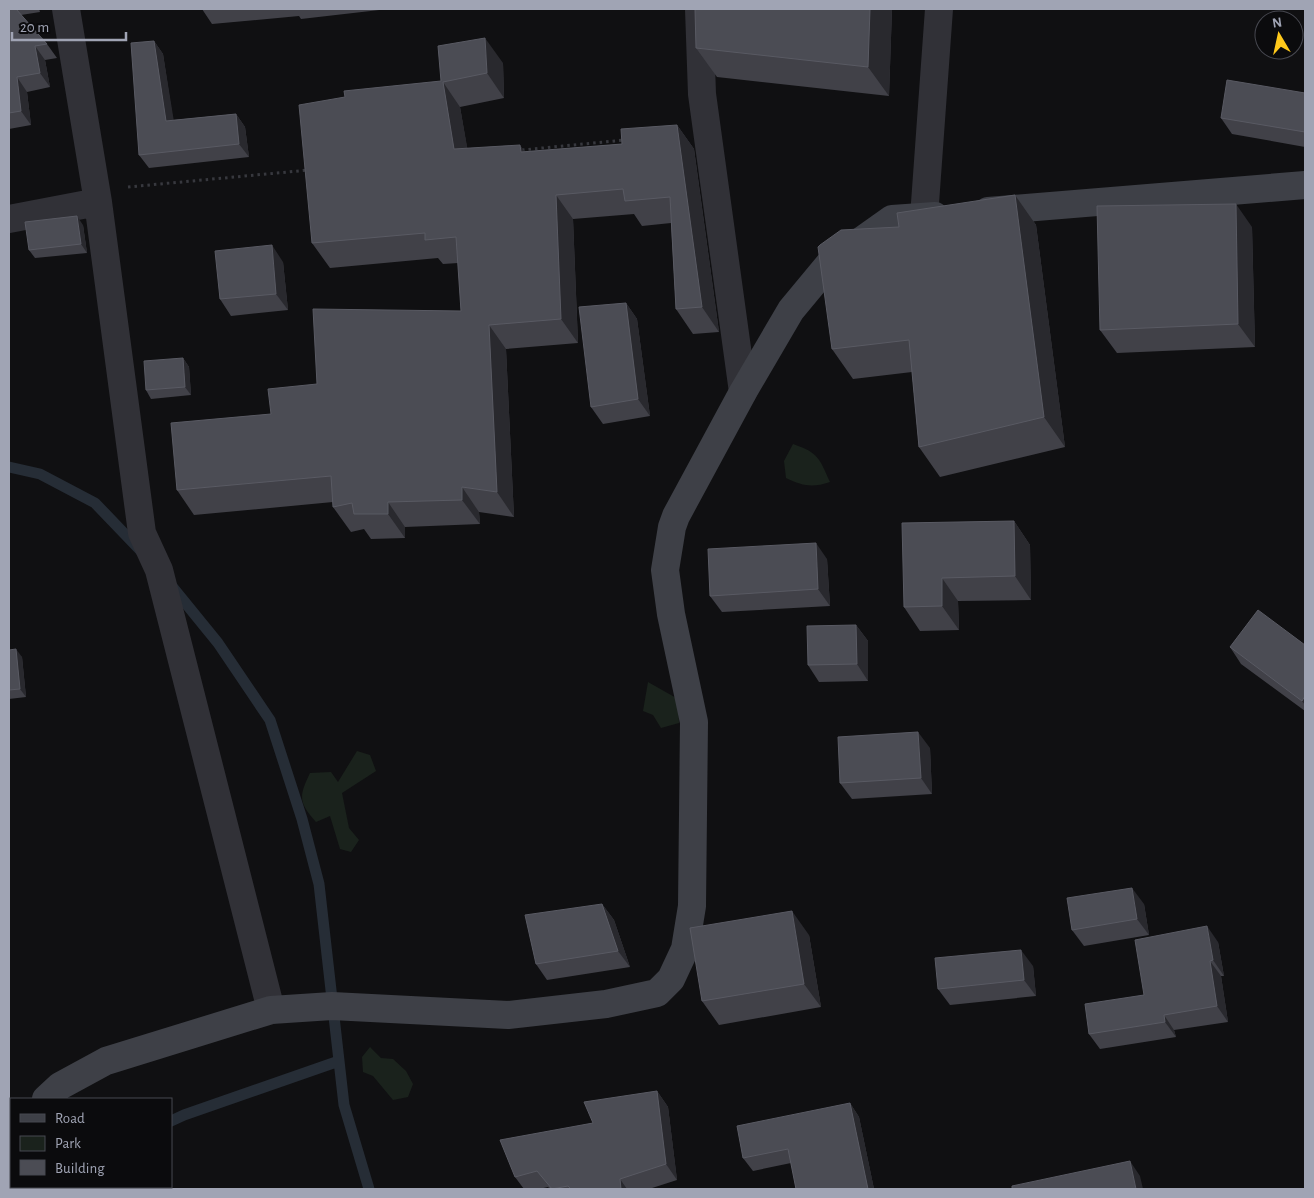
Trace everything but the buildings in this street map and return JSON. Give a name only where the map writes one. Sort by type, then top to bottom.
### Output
[{"type":"street","points":[[66,9],[97,196],[142,533],[159,570],[271,1010]]},
{"type":"street","points":[[699,9],[702,94],[743,392]]},
{"type":"street","points":[[924,217],[939,9]]},
{"type":"street","points":[[47,1098],[60,1086],[106,1061],[271,1010],[332,1006],[508,1015],[606,1004],[657,993],[670,979],[685,949],[692,906],[694,722],[670,614],[665,570],[672,527],[676,516],[743,392],[791,310],[830,263],[892,219],[1305,184]]},
{"type":"street","points":[[9,219],[97,196]]},
{"type":"path","points":[[520,150],[629,140]]},
{"type":"path","points":[[97,196],[313,170]]},
{"type":"green space","points":[[793,444],[808,450],[817,457],[830,482],[808,485],[786,478],[784,461]]},
{"type":"green space","points":[[648,682],[678,699],[679,723],[661,728],[653,715],[643,711]]},
{"type":"green space","points":[[357,751],[370,755],[376,771],[342,793],[349,828],[359,840],[351,852],[340,849],[330,816],[316,822],[310,815],[303,804],[302,793],[310,773],[331,772],[338,782]]},
{"type":"green space","points":[[370,1047],[381,1058],[393,1059],[406,1071],[413,1084],[408,1097],[393,1100],[373,1076],[363,1072],[362,1057]]},
{"type":"waterway","points":[[9,467],[40,474],[95,503],[141,551]]},
{"type":"waterway","points":[[170,584],[218,643],[270,720],[302,819],[319,884],[344,1105],[369,1189]]},
{"type":"waterway","points":[[172,1121],[339,1061]]}]
